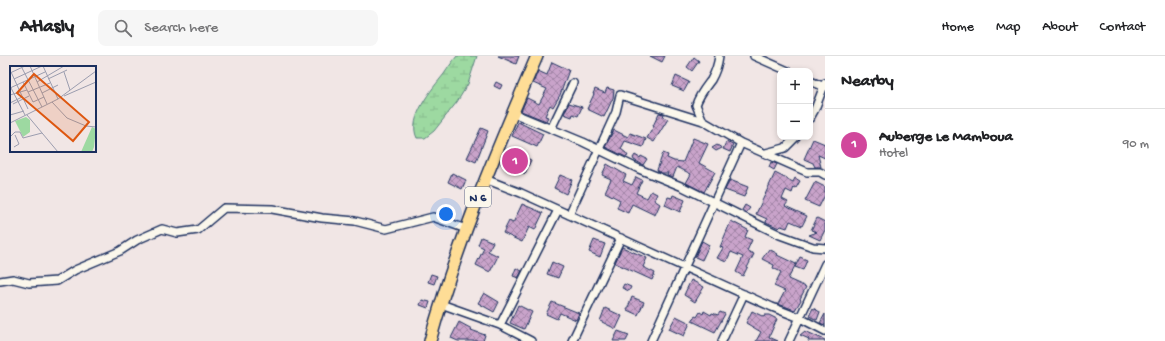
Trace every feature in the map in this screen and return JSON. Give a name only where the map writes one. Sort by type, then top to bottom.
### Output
[{"type":"main road","name":"N 6","points":[[430,341],[466,229],[485,179],[537,56]]},
{"type":"street","points":[[703,121],[696,105],[702,91],[712,79],[719,56]]},
{"type":"street","points":[[754,56],[781,68]]},
{"type":"street","points":[[813,82],[824,86],[813,113]]},
{"type":"street","points":[[551,129],[573,83]]},
{"type":"street","points":[[569,215],[616,112],[620,94],[703,121],[741,143],[807,172],[820,172],[825,175]]},
{"type":"street","points":[[513,114],[583,142],[683,187],[780,235],[813,247],[825,248]]},
{"type":"street","points":[[766,153],[785,148],[793,140]]},
{"type":"street","points":[[651,341],[741,143]]},
{"type":"street","points":[[485,179],[800,318],[825,331]]},
{"type":"street","points":[[0,281],[13,280],[29,283],[57,281],[75,270],[120,251],[137,240],[162,229],[177,233],[198,230],[224,208],[272,209],[322,218],[355,221],[386,229],[433,216],[466,229]]},
{"type":"street","points":[[500,325],[558,210]]},
{"type":"street","points":[[572,341],[621,238]]},
{"type":"street","points":[[789,341],[825,264]]},
{"type":"street","points":[[722,341],[744,294]]},
{"type":"street","points":[[441,304],[500,325],[531,341]]},
{"type":"green space","points":[[457,56],[477,56],[468,84],[457,102],[434,131],[425,138],[417,138],[415,122],[422,104]]},
{"type":"building","points":[[498,56],[519,56],[516,64]]},
{"type":"building","points":[[650,56],[665,56],[662,62]]},
{"type":"building","points":[[694,57],[699,61],[692,71],[687,67]]},
{"type":"building","points":[[552,62],[569,70],[560,95],[553,107],[550,105],[545,116],[548,117],[546,121],[521,111],[527,98],[539,104],[547,89],[533,83],[538,71],[547,75]]},
{"type":"building","points":[[676,76],[689,82],[684,91],[672,86]]},
{"type":"building","points":[[496,82],[502,85],[500,89],[494,86]]},
{"type":"building","points":[[607,88],[614,90],[613,98],[604,117],[587,109],[595,89],[605,93]]},
{"type":"building","points":[[569,103],[582,107],[578,116],[573,114],[572,117],[564,114]]},
{"type":"building","points":[[659,113],[664,114],[663,117],[668,119],[654,142],[647,138]]},
{"type":"building","points":[[518,122],[543,134],[537,147],[512,136]]},
{"type":"building","points":[[481,128],[488,131],[476,162],[467,158]]},
{"type":"building","points":[[614,130],[628,137],[630,133],[646,139],[643,147],[625,141],[621,149],[628,156],[626,157],[605,147]]},
{"type":"building","points":[[693,138],[708,144],[699,163],[715,172],[704,192],[686,183],[691,174],[677,167],[673,177],[667,175],[668,173],[661,173],[657,170],[663,153],[668,155],[667,158],[674,161],[683,162]]},
{"type":"building","points":[[813,139],[825,144],[825,158],[818,155],[821,167],[815,167],[813,163],[804,159]]},
{"type":"building","points":[[726,142],[733,145],[730,152],[723,149]]},
{"type":"building","points":[[717,145],[722,148],[716,151],[712,148]]},
{"type":"building","points":[[508,149],[531,160],[525,174],[501,164]]},
{"type":"building","points":[[635,155],[640,158],[641,156],[647,159],[643,165],[634,160],[633,158]]},
{"type":"building","points":[[771,162],[777,164],[774,170],[769,167]]},
{"type":"building","points":[[607,164],[626,175],[623,181],[632,185],[636,177],[642,180],[636,193],[647,198],[651,191],[657,194],[654,200],[660,204],[655,215],[632,204],[628,213],[617,208],[620,200],[605,192],[611,179],[602,175]]},
{"type":"building","points":[[452,173],[466,180],[462,189],[448,182]]},
{"type":"building","points":[[775,173],[793,182],[795,178],[800,181],[796,188],[794,187],[792,193],[786,190],[782,199],[788,202],[785,206],[807,216],[802,226],[790,221],[787,228],[781,226],[779,228],[766,222],[767,219],[756,214]]},
{"type":"building","points":[[560,175],[572,180],[566,194],[554,188]]},
{"type":"building","points":[[730,180],[748,187],[744,197],[725,190]]},
{"type":"building","points":[[815,182],[825,187],[825,195],[819,207],[805,201]]},
{"type":"building","points":[[673,195],[685,200],[680,212],[665,205],[668,197],[672,198]]},
{"type":"building","points":[[522,204],[543,213],[535,230],[529,227],[522,242],[503,233],[509,221],[513,223]]},
{"type":"building","points":[[745,205],[750,208],[746,213],[742,210]]},
{"type":"building","points":[[817,218],[825,222],[825,230],[820,240],[809,235],[817,232],[811,230]]},
{"type":"building","points":[[731,221],[748,230],[745,237],[752,240],[747,251],[754,254],[743,276],[736,272],[743,257],[731,252],[726,262],[717,258],[723,248],[720,247]]},
{"type":"building","points":[[481,237],[493,242],[488,251],[498,256],[490,272],[476,265],[484,248],[478,245]]},
{"type":"building","points":[[594,240],[605,244],[600,257],[589,252]]},
{"type":"building","points":[[702,241],[709,245],[702,260],[695,257]]},
{"type":"building","points":[[622,247],[647,258],[643,267],[655,273],[652,280],[615,263]]},
{"type":"building","points":[[769,249],[778,254],[777,255],[796,264],[788,279],[806,287],[795,310],[778,304],[785,291],[774,286],[781,272],[773,268],[774,265],[762,259]]},
{"type":"building","points":[[800,257],[807,260],[803,270],[795,267]]},
{"type":"building","points":[[552,262],[563,267],[558,278],[547,274]]},
{"type":"building","points":[[516,268],[522,271],[518,278],[513,276]]},
{"type":"building","points":[[431,274],[437,276],[434,284],[428,282]]},
{"type":"building","points":[[691,280],[704,287],[695,302],[684,295]]},
{"type":"building","points":[[624,284],[631,287],[629,291],[622,288]]},
{"type":"building","points":[[484,293],[499,302],[494,312],[478,303]]},
{"type":"building","points":[[632,297],[644,302],[638,315],[627,310]]},
{"type":"building","points":[[422,300],[430,302],[428,308],[420,305]]},
{"type":"building","points":[[552,302],[579,313],[576,320],[560,313],[557,319],[546,314]]},
{"type":"building","points":[[518,305],[532,312],[524,329],[510,323]]},
{"type":"building","points":[[605,308],[622,316],[616,329],[600,321]]},
{"type":"building","points":[[813,308],[820,312],[817,320],[809,316]]},
{"type":"building","points":[[704,311],[711,315],[712,313],[718,315],[720,312],[725,314],[715,332],[692,321],[695,316],[697,317],[700,312],[703,314]]},
{"type":"building","points":[[752,311],[764,317],[765,315],[769,315],[777,319],[769,337],[778,341],[756,341],[761,332],[746,323]]},
{"type":"building","points":[[825,314],[825,325],[820,323]]},
{"type":"building","points":[[676,316],[690,323],[684,336],[669,329]]},
{"type":"building","points":[[459,322],[472,329],[471,330],[485,335],[483,341],[458,341],[451,338]]},
{"type":"building","points":[[618,331],[629,335],[626,341],[613,341]]},
{"type":"building","points":[[805,331],[825,341],[808,341],[809,339],[800,335]]},
{"type":"place","name":"Auberge Le Mamboua","points":[[515,161]]}]
